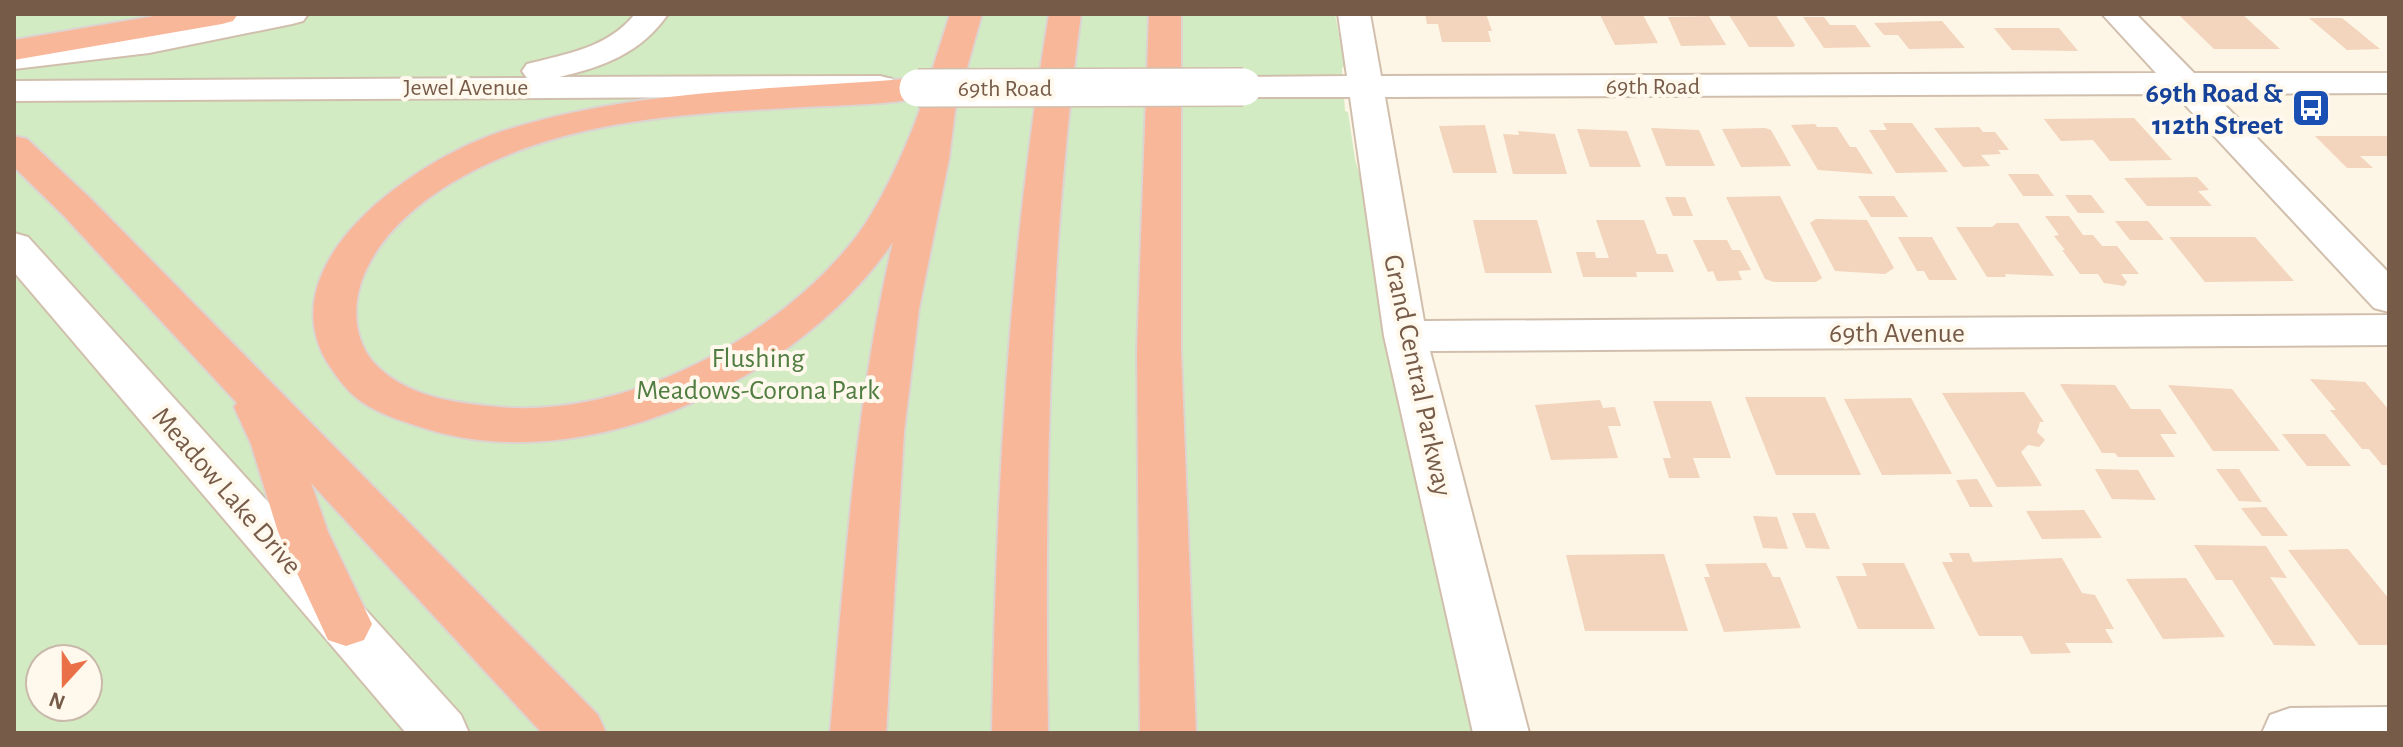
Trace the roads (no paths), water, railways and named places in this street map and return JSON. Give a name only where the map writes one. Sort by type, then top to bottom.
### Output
[{"type":"highway","points":[[14,50],[222,14]]},
{"type":"highway","points":[[927,100],[845,96],[701,102],[629,112],[542,131],[489,149],[447,170],[412,193],[381,220],[358,248],[340,282],[336,300],[336,332],[340,349],[376,390],[419,410],[468,422],[520,425],[580,419],[666,395],[740,359],[803,315],[840,281],[867,250],[889,217],[927,100],[966,14]]},
{"type":"highway","points":[[1020,733],[1024,459],[1029,353],[1043,170],[1065,14]]},
{"type":"highway","points":[[1165,14],[1159,351],[1168,733]]},
{"type":"highway","points":[[858,733],[881,432],[898,309],[931,159],[927,100]]},
{"type":"highway","points":[[14,147],[78,208],[578,733]]},
{"type":"highway","points":[[243,380],[274,444],[322,578],[346,624]]},
{"type":"street","points":[[14,59],[149,43],[292,14]]},
{"type":"street","points":[[405,87],[569,65],[624,42],[652,14]]},
{"type":"street","name":"Grand Central Parkway","points":[[1354,14],[1405,336],[1501,733]]},
{"type":"street","points":[[2118,14],[2389,298]]},
{"type":"street","name":"69th Road","points":[[927,100],[1243,87],[2389,83]]},
{"type":"street","name":"Jewel Avenue","points":[[14,91],[844,85],[927,100]]},
{"type":"street","name":"Meadow Lake Drive","points":[[14,246],[441,733]]},
{"type":"street","name":"69th Avenue","points":[[1405,336],[2389,330]]},
{"type":"street","points":[[2290,733],[2389,732]]},
{"type":"place","name":"69th Road & 112th Street","points":[[2311,108]]},
{"type":"park label","name":"Flushing Meadows-Corona Park","points":[[758,373]]}]
